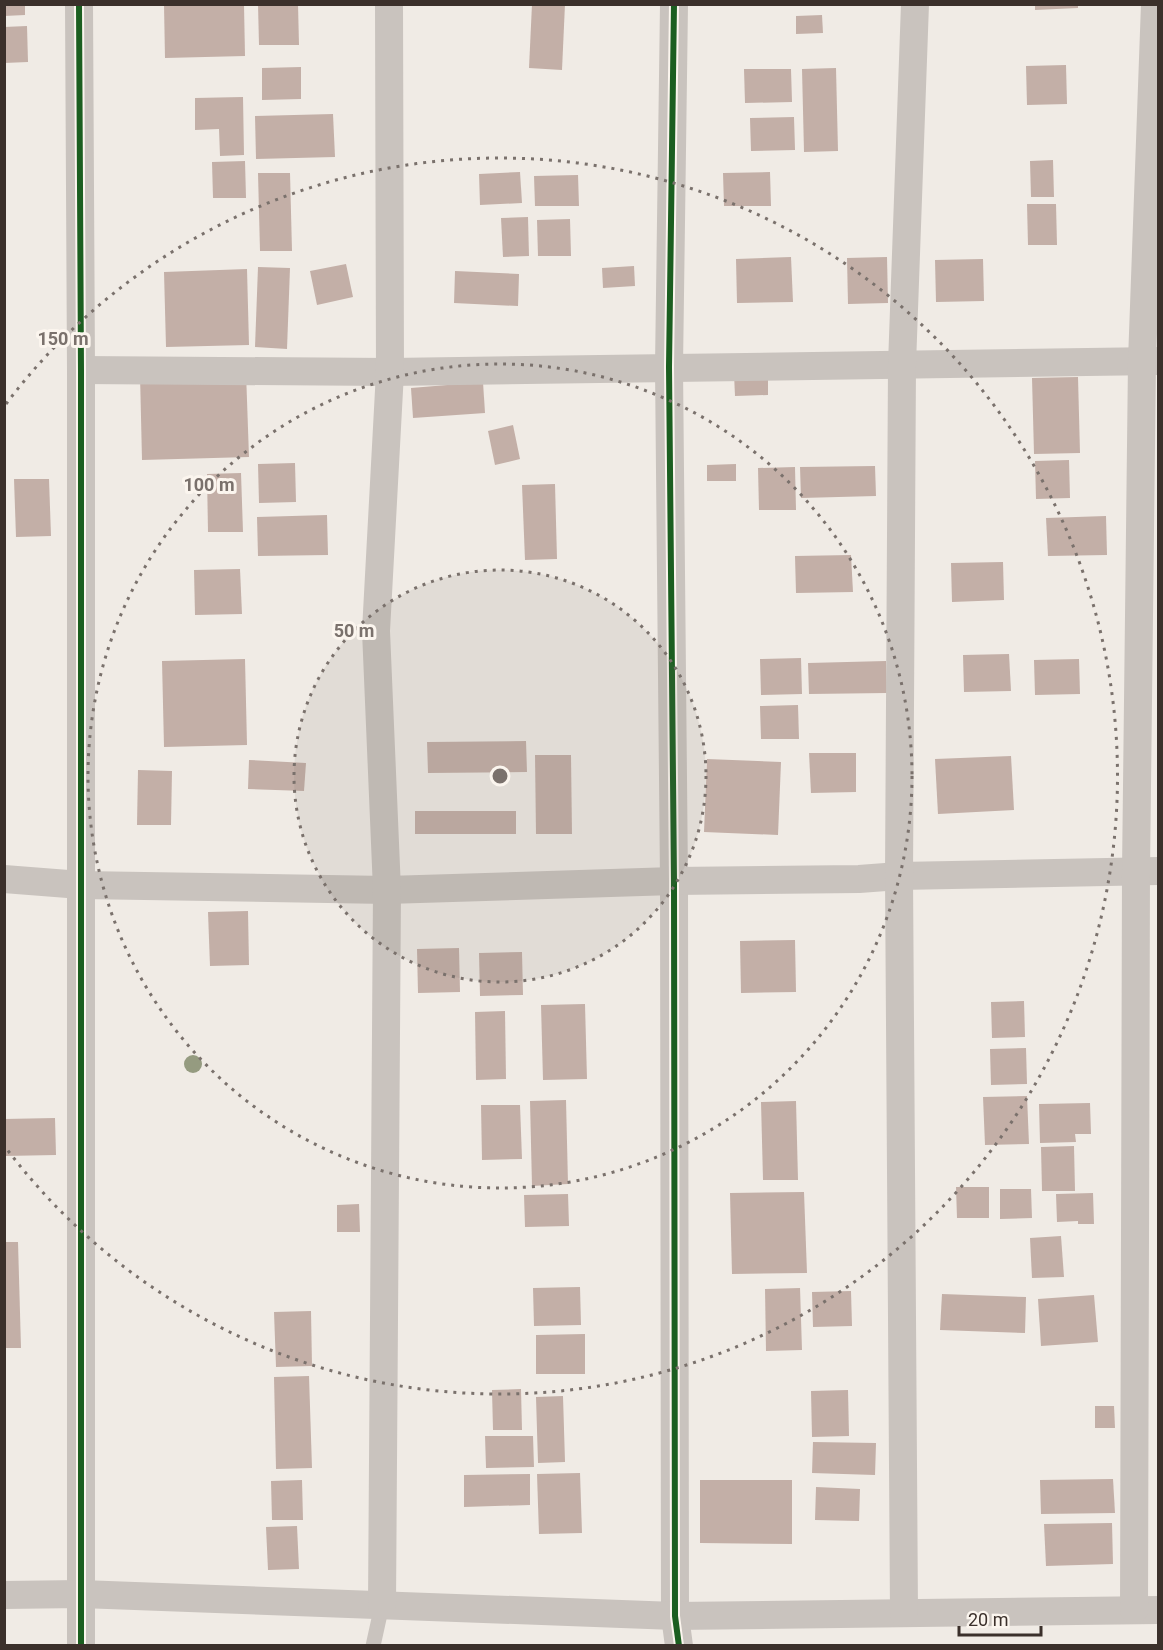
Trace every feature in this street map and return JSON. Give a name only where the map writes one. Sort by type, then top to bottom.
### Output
[{"type":"street","points":[[79,4],[81,1646]]},
{"type":"street","points":[[382,1605],[387,890],[376,631],[390,372],[389,4]]},
{"type":"street","points":[[674,4],[669,368],[674,881],[675,1616],[679,1646]]},
{"type":"street","points":[[904,1613],[899,876],[902,365],[915,4]]},
{"type":"street","points":[[4,1595],[81,1594],[675,1616],[1146,1610],[1150,361],[1156,8]]},
{"type":"street","points":[[81,370],[390,372],[1150,361]]},
{"type":"street","points":[[4,879],[81,885],[387,890],[674,881],[859,879],[899,876],[1147,871]]},
{"type":"lane","points":[[373,1646],[382,1605]]},
{"type":"building","points":[[4,4],[25,4],[25,15],[4,16]]},
{"type":"building","points":[[258,4],[298,4],[299,45],[259,45]]},
{"type":"building","points":[[532,4],[565,4],[562,70],[529,68]]},
{"type":"building","points":[[164,5],[244,5],[245,56],[165,58]]},
{"type":"building","points":[[1035,5],[1078,5],[1078,8],[1035,10]]},
{"type":"building","points":[[822,15],[823,33],[796,34],[796,16]]},
{"type":"building","points":[[27,26],[28,62],[4,63],[4,27]]},
{"type":"building","points":[[1066,65],[1067,104],[1027,105],[1026,66]]},
{"type":"building","points":[[301,67],[301,99],[262,100],[262,68]]},
{"type":"building","points":[[836,68],[838,151],[804,152],[802,69]]},
{"type":"building","points":[[744,69],[791,69],[792,102],[745,103]]},
{"type":"building","points":[[243,97],[244,155],[220,156],[219,129],[195,130],[195,98]]},
{"type":"building","points":[[333,114],[335,157],[256,159],[255,116]]},
{"type":"building","points":[[794,117],[795,150],[751,151],[750,118]]},
{"type":"building","points":[[1053,160],[1054,197],[1031,197],[1030,161]]},
{"type":"building","points":[[245,161],[246,198],[213,198],[212,162]]},
{"type":"building","points":[[520,172],[522,203],[480,205],[479,174]]},
{"type":"building","points":[[770,172],[771,206],[724,206],[723,173]]},
{"type":"building","points":[[258,173],[290,173],[292,251],[260,251]]},
{"type":"building","points":[[578,175],[579,206],[535,206],[534,176]]},
{"type":"building","points":[[1027,204],[1056,204],[1057,245],[1028,245]]},
{"type":"building","points":[[528,217],[529,256],[503,257],[501,218]]},
{"type":"building","points":[[570,219],[571,256],[538,256],[537,220]]},
{"type":"building","points":[[791,257],[793,302],[737,303],[736,259]]},
{"type":"building","points":[[887,257],[888,303],[848,304],[847,258]]},
{"type":"building","points":[[983,259],[984,301],[936,302],[935,260]]},
{"type":"building","points":[[346,264],[353,297],[317,305],[310,271]]},
{"type":"building","points":[[634,266],[635,286],[603,288],[602,268]]},
{"type":"building","points":[[258,267],[290,268],[287,349],[255,347]]},
{"type":"building","points":[[247,269],[249,345],[166,347],[164,272]]},
{"type":"building","points":[[455,271],[519,274],[518,306],[454,303]]},
{"type":"building","points":[[246,372],[249,457],[142,460],[140,374]]},
{"type":"building","points":[[768,373],[768,395],[735,396],[734,374]]},
{"type":"building","points":[[1078,377],[1080,453],[1034,454],[1032,378]]},
{"type":"building","points":[[483,382],[485,413],[413,418],[411,388]]},
{"type":"building","points":[[513,425],[520,459],[495,465],[488,431]]},
{"type":"building","points":[[1069,460],[1070,498],[1036,499],[1035,461]]},
{"type":"building","points":[[295,463],[296,502],[259,503],[258,464]]},
{"type":"building","points":[[736,464],[736,481],[707,481],[707,465]]},
{"type":"building","points":[[875,466],[876,496],[801,498],[800,467]]},
{"type":"building","points":[[795,467],[796,510],[759,510],[758,468]]},
{"type":"building","points":[[241,473],[243,532],[208,532],[207,474]]},
{"type":"building","points":[[14,479],[49,479],[51,536],[16,537]]},
{"type":"building","points":[[555,484],[557,559],[525,560],[522,485]]},
{"type":"building","points":[[327,515],[328,555],[258,556],[257,517]]},
{"type":"building","points":[[1106,516],[1107,555],[1048,556],[1046,518]]},
{"type":"building","points":[[851,555],[853,592],[796,593],[795,556]]},
{"type":"building","points":[[1003,562],[1004,600],[952,602],[951,563]]},
{"type":"building","points":[[240,569],[242,614],[195,615],[194,570]]},
{"type":"building","points":[[1009,654],[1011,691],[964,692],[963,655]]},
{"type":"building","points":[[801,658],[802,694],[761,695],[760,659]]},
{"type":"building","points":[[245,659],[247,745],[164,747],[162,661]]},
{"type":"building","points":[[1079,659],[1080,694],[1035,695],[1034,660]]},
{"type":"building","points":[[886,661],[887,693],[809,694],[808,663]]},
{"type":"building","points":[[798,705],[799,739],[761,739],[760,706]]},
{"type":"building","points":[[526,741],[527,772],[428,773],[427,742]]},
{"type":"building","points":[[809,753],[856,753],[856,792],[811,793]]},
{"type":"building","points":[[535,755],[571,755],[572,834],[536,834]]},
{"type":"building","points":[[1011,756],[1014,810],[938,814],[935,759]]},
{"type":"building","points":[[707,759],[781,762],[778,835],[704,832]]},
{"type":"building","points":[[249,760],[306,763],[304,791],[248,789]]},
{"type":"building","points":[[138,770],[172,771],[171,825],[137,825]]},
{"type":"building","points":[[415,811],[516,811],[516,834],[415,834]]},
{"type":"building","points":[[248,911],[249,965],[210,966],[208,912]]},
{"type":"building","points":[[795,940],[796,992],[741,993],[740,941]]},
{"type":"building","points":[[459,948],[460,992],[418,993],[417,949]]},
{"type":"building","points":[[522,952],[523,995],[480,996],[479,953]]},
{"type":"building","points":[[1024,1001],[1025,1037],[992,1038],[991,1002]]},
{"type":"building","points":[[585,1004],[587,1079],[543,1080],[541,1005]]},
{"type":"building","points":[[505,1011],[506,1079],[476,1080],[475,1012]]},
{"type":"building","points":[[1026,1048],[1027,1084],[991,1085],[990,1049]]},
{"type":"building","points":[[1027,1096],[1029,1144],[985,1145],[983,1097]]},
{"type":"building","points":[[566,1100],[568,1184],[532,1186],[530,1101]]},
{"type":"building","points":[[796,1101],[798,1180],[763,1180],[761,1102]]},
{"type":"building","points":[[1090,1103],[1091,1134],[1075,1134],[1076,1142],[1040,1143],[1039,1104]]},
{"type":"building","points":[[481,1105],[520,1105],[522,1159],[482,1160]]},
{"type":"building","points":[[55,1118],[56,1155],[4,1156],[4,1119]]},
{"type":"building","points":[[1074,1146],[1075,1191],[1042,1191],[1041,1147]]},
{"type":"building","points":[[956,1187],[989,1187],[989,1218],[957,1218]]},
{"type":"building","points":[[1000,1189],[1031,1189],[1032,1218],[1000,1219]]},
{"type":"building","points":[[804,1192],[807,1273],[732,1274],[730,1193]]},
{"type":"building","points":[[1093,1193],[1094,1224],[1078,1224],[1078,1221],[1057,1222],[1056,1194]]},
{"type":"building","points":[[568,1194],[569,1226],[525,1227],[524,1195]]},
{"type":"building","points":[[359,1204],[360,1232],[337,1232],[337,1205]]},
{"type":"building","points":[[1061,1236],[1064,1277],[1032,1278],[1030,1238]]},
{"type":"building","points":[[4,1242],[18,1242],[21,1348],[4,1348]]},
{"type":"building","points":[[580,1287],[581,1325],[534,1326],[533,1288]]},
{"type":"building","points":[[800,1288],[802,1350],[766,1351],[765,1289]]},
{"type":"building","points":[[851,1291],[852,1326],[813,1327],[812,1292]]},
{"type":"building","points":[[942,1294],[1026,1297],[1025,1333],[940,1330]]},
{"type":"building","points":[[1094,1295],[1098,1342],[1041,1346],[1038,1299]]},
{"type":"building","points":[[311,1311],[312,1366],[276,1367],[274,1312]]},
{"type":"building","points":[[585,1334],[585,1374],[536,1374],[536,1335]]},
{"type":"building","points":[[309,1376],[312,1468],[276,1469],[274,1377]]},
{"type":"building","points":[[521,1389],[522,1430],[493,1430],[492,1390]]},
{"type":"building","points":[[848,1390],[849,1436],[812,1437],[811,1391]]},
{"type":"building","points":[[563,1396],[565,1462],[538,1463],[536,1397]]},
{"type":"building","points":[[1095,1406],[1114,1406],[1115,1428],[1095,1428]]},
{"type":"building","points":[[485,1436],[533,1436],[534,1467],[486,1468]]},
{"type":"building","points":[[813,1442],[876,1443],[875,1475],[812,1473]]},
{"type":"building","points":[[580,1473],[582,1533],[539,1534],[537,1474]]},
{"type":"building","points":[[530,1474],[530,1505],[464,1507],[464,1475]]},
{"type":"building","points":[[1113,1479],[1115,1513],[1041,1514],[1040,1480]]},
{"type":"building","points":[[302,1480],[303,1520],[272,1520],[271,1481]]},
{"type":"building","points":[[700,1480],[792,1480],[792,1544],[700,1543]]},
{"type":"building","points":[[816,1487],[860,1489],[859,1521],[815,1520]]},
{"type":"building","points":[[1112,1523],[1113,1564],[1046,1566],[1044,1524]]},
{"type":"building","points":[[297,1526],[299,1569],[268,1570],[266,1527]]},
{"type":"cycle path","points":[[79,4],[81,1646]]},
{"type":"cycle path","points":[[674,4],[669,367],[674,881],[675,1616],[679,1646]]}]
